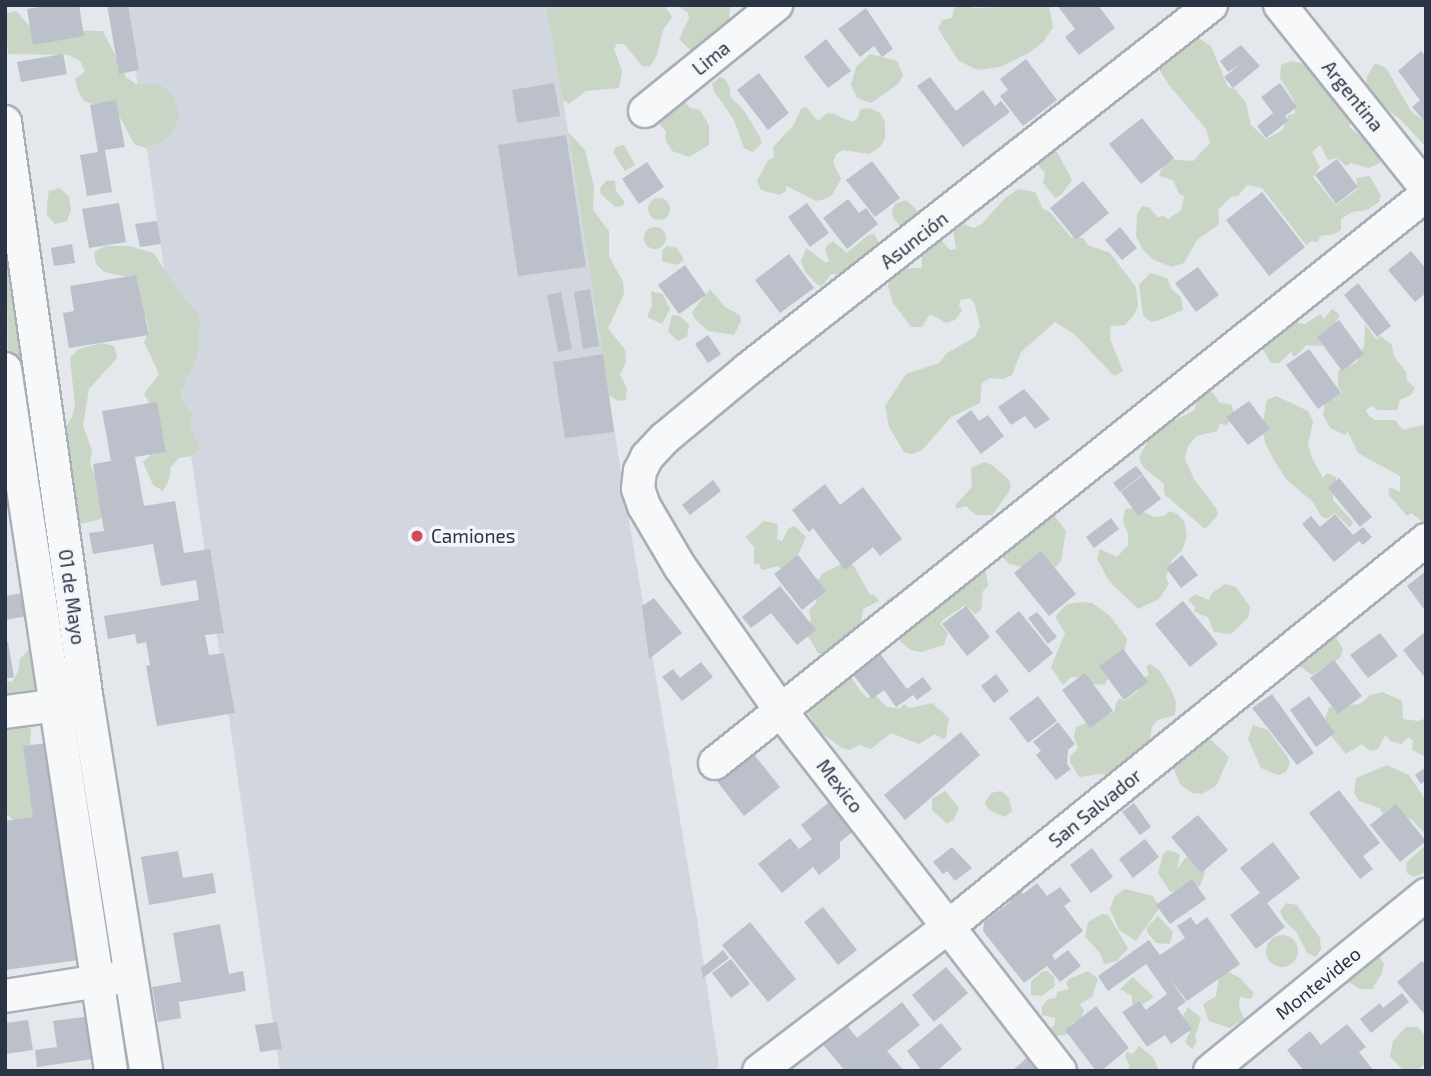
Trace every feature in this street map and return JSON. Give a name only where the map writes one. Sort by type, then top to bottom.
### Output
[{"type":"street","name":"Lima","points":[[645,111],[776,5]]},
{"type":"street","name":"Asunción","points":[[638,489],[640,471],[647,457],[665,438],[748,369],[1211,5]]},
{"type":"street","name":"Argentina","points":[[1280,5],[1426,188]]},
{"type":"street","name":"01 de Mayo","points":[[5,122],[87,701],[146,1071]]},
{"type":"street","points":[[715,763],[1426,195]]},
{"type":"street","name":"01 de Mayo","points":[[5,369],[10,434],[111,1071]]},
{"type":"street","points":[[10,434],[48,431]]},
{"type":"street","name":"Mexico","points":[[638,489],[680,567],[781,711],[1060,1071]]},
{"type":"street","name":"San Salvador","points":[[759,1071],[949,926],[1426,540]]},
{"type":"street","points":[[5,712],[87,701]]},
{"type":"street","name":"Montevideo","points":[[1210,1071],[1426,895]]},
{"type":"street","points":[[5,996],[131,976]]},
{"type":"shaded area","name":"Camiones","points":[[126,5],[545,5],[563,100],[624,491],[697,919],[719,1066],[713,1071],[280,1071]]},
{"type":"green space","points":[[545,5],[664,5],[672,17],[663,30],[657,55],[650,67],[642,66],[624,44],[617,44],[614,49],[622,71],[619,88],[586,91],[569,104],[563,100]]},
{"type":"green space","points":[[677,5],[726,5],[730,7],[729,16],[738,25],[697,57],[679,39],[689,18],[688,13]]},
{"type":"green space","points":[[955,5],[975,8],[1049,5],[1053,27],[1044,41],[1029,53],[1000,67],[977,70],[959,61],[938,29],[942,20],[952,18]]},
{"type":"green space","points":[[16,11],[33,30],[103,31],[126,77],[136,84],[160,85],[172,93],[180,116],[170,137],[147,148],[135,145],[118,114],[84,101],[75,79],[85,71],[80,61],[69,55],[8,54],[5,14]]},
{"type":"green space","points":[[1195,36],[1211,46],[1228,87],[1235,89],[1246,103],[1251,125],[1266,139],[1283,130],[1288,115],[1295,114],[1295,102],[1280,78],[1281,65],[1291,61],[1304,64],[1313,72],[1316,82],[1321,77],[1354,115],[1349,127],[1373,146],[1381,162],[1369,168],[1351,163],[1346,166],[1337,158],[1328,160],[1320,145],[1312,152],[1320,167],[1313,177],[1336,205],[1358,189],[1356,178],[1370,176],[1381,196],[1379,202],[1367,210],[1352,212],[1341,219],[1341,230],[1335,234],[1320,236],[1318,242],[1312,241],[1306,245],[1262,188],[1247,185],[1238,196],[1231,197],[1218,210],[1219,224],[1197,240],[1184,263],[1172,267],[1154,260],[1143,250],[1136,236],[1137,214],[1142,206],[1149,207],[1158,218],[1163,215],[1168,219],[1181,210],[1184,196],[1179,194],[1173,180],[1159,176],[1163,164],[1166,159],[1193,161],[1210,143],[1206,129],[1169,85],[1155,63]]},
{"type":"green space","points":[[870,54],[897,61],[903,75],[898,84],[871,103],[857,98],[851,85],[856,67]]},
{"type":"green space","points":[[1375,63],[1386,68],[1411,111],[1426,123],[1426,147],[1402,121],[1370,95],[1366,85],[1367,76]]},
{"type":"green space","points":[[720,77],[725,79],[730,88],[730,96],[743,109],[760,137],[762,143],[753,152],[744,148],[734,120],[714,91],[712,84]]},
{"type":"green space","points":[[680,95],[690,108],[700,110],[709,125],[709,145],[689,157],[672,151],[665,139],[666,131],[657,122]]},
{"type":"green space","points":[[806,107],[818,121],[827,113],[852,122],[858,118],[860,109],[870,108],[880,113],[885,122],[885,139],[879,148],[869,154],[843,150],[836,154],[833,162],[841,179],[832,195],[816,201],[787,186],[785,192],[779,195],[761,190],[757,181],[768,160],[774,157],[773,147],[793,126],[801,109]]},
{"type":"green space","points":[[568,132],[585,150],[594,186],[593,210],[609,231],[609,256],[623,282],[624,294],[608,328],[625,350],[626,362],[620,375],[627,388],[626,400],[618,401],[609,395]]},
{"type":"green space","points":[[624,145],[635,165],[625,171],[613,152],[616,147]]},
{"type":"green space","points":[[1055,148],[1072,180],[1062,194],[1055,198],[1043,183],[1045,173],[1034,160]]},
{"type":"green space","points":[[5,171],[30,408],[20,402],[8,370]]},
{"type":"green space","points":[[607,180],[615,181],[616,191],[625,203],[622,206],[615,207],[601,194],[600,188]]},
{"type":"green space","points":[[60,188],[69,197],[71,210],[67,221],[55,224],[47,215],[47,203],[49,191]]},
{"type":"green space","points":[[1018,189],[1035,192],[1043,209],[1050,212],[1071,237],[1083,238],[1088,245],[1110,253],[1136,287],[1138,307],[1133,316],[1125,325],[1111,326],[1110,339],[1123,371],[1114,376],[1073,333],[1055,322],[1021,352],[1012,375],[1003,379],[990,378],[982,383],[980,403],[951,417],[922,450],[912,454],[904,452],[889,427],[885,406],[906,374],[939,363],[947,353],[975,337],[980,326],[974,302],[969,298],[961,300],[959,305],[962,311],[955,320],[946,323],[930,314],[922,327],[911,327],[893,303],[888,287],[889,279],[896,269],[922,268],[922,257],[938,236],[950,250],[956,249],[953,229],[963,224],[974,228],[982,224],[1004,199]]},
{"type":"green space","points":[[659,198],[667,201],[670,209],[667,217],[659,220],[651,217],[648,209],[651,201]]},
{"type":"green space","points":[[906,200],[922,215],[903,230],[893,217],[892,210],[895,204]]},
{"type":"green space","points":[[655,227],[663,230],[666,238],[663,246],[655,249],[647,246],[644,238],[647,230]]},
{"type":"green space","points":[[874,234],[880,245],[848,270],[831,274],[824,284],[819,286],[805,272],[801,261],[806,248],[826,263],[829,261],[825,249],[828,244],[833,241],[847,253],[868,235]]},
{"type":"green space","points":[[105,246],[129,246],[154,253],[179,293],[196,312],[200,323],[197,357],[181,391],[184,404],[192,414],[190,426],[200,448],[191,456],[179,458],[171,467],[169,480],[163,491],[153,485],[143,462],[161,445],[150,404],[144,394],[159,374],[144,342],[149,331],[146,318],[136,311],[129,277],[104,272],[96,264],[94,252]]},
{"type":"green space","points":[[667,246],[677,248],[684,260],[677,265],[662,261],[662,251]]},
{"type":"green space","points":[[1150,273],[1167,278],[1172,290],[1181,297],[1183,310],[1151,322],[1143,315],[1139,285]]},
{"type":"green space","points":[[710,289],[725,307],[740,315],[741,321],[734,335],[708,331],[694,318],[692,312]]},
{"type":"green space","points":[[651,291],[663,294],[670,309],[662,324],[647,317],[652,305]]},
{"type":"green space","points":[[1332,309],[1340,315],[1321,346],[1306,345],[1296,356],[1292,356],[1292,351],[1279,363],[1271,363],[1263,349],[1266,342],[1291,322],[1305,324],[1320,314],[1324,319]]},
{"type":"green space","points":[[672,315],[680,316],[689,325],[687,337],[678,341],[668,332]]},
{"type":"green space","points":[[1365,324],[1374,337],[1377,339],[1380,336],[1392,345],[1394,356],[1406,372],[1407,381],[1415,388],[1411,395],[1400,400],[1397,410],[1377,410],[1372,406],[1366,410],[1369,416],[1375,420],[1395,420],[1403,430],[1426,424],[1426,525],[1411,513],[1407,516],[1388,494],[1390,487],[1400,492],[1400,476],[1358,453],[1348,432],[1345,435],[1330,428],[1323,415],[1325,402],[1342,393],[1338,386],[1338,371],[1357,362],[1364,346]]},
{"type":"green space","points":[[102,343],[114,346],[117,358],[89,389],[83,426],[92,450],[90,463],[109,509],[100,519],[77,525],[65,492],[73,470],[59,449],[59,437],[72,417],[75,406],[70,358],[78,349]]},
{"type":"green space","points":[[1204,389],[1211,390],[1220,403],[1231,404],[1235,415],[1226,426],[1220,423],[1217,431],[1197,436],[1188,446],[1185,459],[1194,479],[1216,508],[1218,515],[1205,529],[1164,494],[1164,484],[1143,467],[1139,458],[1153,431],[1195,410],[1197,393]]},
{"type":"green space","points":[[1276,396],[1308,411],[1313,421],[1308,445],[1312,458],[1323,478],[1327,473],[1337,478],[1333,487],[1333,500],[1353,522],[1350,528],[1335,513],[1326,519],[1321,516],[1313,502],[1287,480],[1275,462],[1265,443],[1262,426],[1267,400]]},
{"type":"green space","points":[[984,462],[992,465],[1008,479],[1011,486],[1009,492],[992,515],[976,515],[966,506],[957,509],[955,505],[972,487],[971,468]]},
{"type":"green space","points":[[1042,507],[1053,514],[1066,531],[1061,561],[1053,569],[1026,568],[1010,564],[997,553]]},
{"type":"green space","points":[[1136,508],[1154,517],[1164,516],[1170,511],[1178,514],[1185,523],[1187,537],[1182,550],[1172,560],[1166,577],[1169,584],[1159,599],[1138,609],[1109,581],[1097,559],[1100,549],[1117,557],[1128,545],[1128,534],[1123,521],[1125,509]]},
{"type":"green space","points":[[764,521],[778,524],[777,539],[782,541],[789,528],[795,526],[806,537],[796,559],[782,570],[778,566],[762,570],[759,564],[754,564],[754,547],[745,537]]},
{"type":"green space","points":[[843,563],[854,566],[870,595],[874,594],[879,601],[863,609],[860,631],[831,658],[818,653],[806,633],[811,620],[809,610],[816,603],[818,580],[822,574]]},
{"type":"green space","points":[[982,569],[986,573],[988,586],[983,591],[981,610],[975,614],[965,605],[943,620],[940,624],[948,633],[944,645],[921,652],[911,650],[891,634],[883,610],[887,599]]},
{"type":"green space","points":[[1225,584],[1236,587],[1250,607],[1248,618],[1231,634],[1214,632],[1208,617],[1194,612],[1195,607],[1188,600],[1195,594],[1209,600],[1212,593]]},
{"type":"green space","points":[[1092,603],[1110,616],[1127,639],[1124,652],[1105,684],[1089,685],[1076,677],[1070,678],[1063,685],[1051,667],[1065,633],[1055,617],[1067,604]]},
{"type":"green space","points":[[1332,631],[1343,649],[1340,658],[1312,675],[1294,662]]},
{"type":"green space","points":[[29,649],[37,659],[40,684],[38,694],[5,706],[5,681],[12,682],[18,672],[20,659]]},
{"type":"green space","points":[[1150,664],[1160,671],[1171,690],[1176,702],[1175,715],[1158,720],[1152,726],[1149,750],[1111,777],[1102,774],[1079,777],[1070,762],[1070,756],[1078,748],[1074,737],[1076,727],[1114,712],[1120,698],[1124,701],[1138,691],[1143,678],[1149,675],[1146,667]]},
{"type":"green space","points":[[846,669],[861,692],[868,698],[874,694],[887,707],[900,708],[904,704],[910,708],[932,703],[949,718],[946,738],[942,739],[935,734],[919,744],[891,733],[871,749],[859,745],[849,750],[842,748],[820,732],[805,708]]},
{"type":"green space","points":[[1383,692],[1402,701],[1403,719],[1418,721],[1426,718],[1426,757],[1412,750],[1413,741],[1409,737],[1401,744],[1391,741],[1385,735],[1378,749],[1370,751],[1362,744],[1346,754],[1331,736],[1325,718],[1329,707],[1360,704],[1370,695]]},
{"type":"green space","points":[[23,720],[31,730],[29,756],[36,814],[28,823],[15,821],[5,813],[5,724]]},
{"type":"green space","points":[[1253,725],[1268,730],[1287,756],[1290,763],[1286,772],[1278,775],[1261,768],[1248,739]]},
{"type":"green space","points":[[1207,736],[1229,757],[1216,786],[1202,794],[1192,793],[1180,784],[1168,754]]},
{"type":"green space","points":[[1387,765],[1409,775],[1426,801],[1426,834],[1411,819],[1386,817],[1379,808],[1359,801],[1354,793],[1356,778]]},
{"type":"green space","points":[[945,791],[959,808],[954,819],[947,824],[932,810],[932,799]]},
{"type":"green space","points":[[1001,791],[1009,798],[1012,811],[1005,817],[989,810],[985,803],[991,793]]},
{"type":"green space","points":[[1426,845],[1426,872],[1414,877],[1407,873],[1406,863]]},
{"type":"green space","points":[[1168,850],[1180,854],[1177,869],[1186,857],[1203,864],[1205,873],[1200,886],[1170,892],[1158,873],[1163,854]]},
{"type":"green space","points":[[1125,889],[1153,896],[1160,907],[1136,941],[1119,930],[1110,909],[1115,896]]},
{"type":"green space","points":[[1286,903],[1297,905],[1320,938],[1321,949],[1316,957],[1307,953],[1297,933],[1284,920],[1280,911]]},
{"type":"green space","points":[[1102,914],[1108,915],[1128,948],[1117,961],[1104,964],[1100,953],[1085,937],[1088,922]]},
{"type":"green space","points":[[1158,916],[1173,932],[1170,944],[1156,943],[1147,932],[1147,927]]},
{"type":"green space","points":[[1282,935],[1293,940],[1298,951],[1293,962],[1282,967],[1271,962],[1266,951],[1271,940]]},
{"type":"green space","points":[[1371,943],[1384,964],[1372,989],[1360,989],[1340,977]]},
{"type":"green space","points":[[1043,971],[1048,971],[1054,977],[1055,986],[1042,996],[1031,995],[1031,981]]},
{"type":"green space","points":[[1088,971],[1098,979],[1092,997],[1080,1004],[1084,1010],[1080,1022],[1072,1023],[1071,1034],[1056,1036],[1050,1029],[1055,1024],[1055,1018],[1042,1015],[1042,1007],[1048,999],[1056,998],[1057,992],[1069,989],[1066,983],[1069,979]]},
{"type":"green space","points":[[1227,971],[1240,978],[1254,993],[1251,999],[1240,997],[1239,1007],[1244,1019],[1230,1028],[1209,1021],[1203,1004],[1216,996],[1219,977]]},
{"type":"green space","points":[[1133,977],[1154,997],[1137,1008],[1132,1003],[1132,996],[1120,989]]},
{"type":"green space","points":[[1188,1007],[1201,1018],[1195,1037],[1197,1042],[1192,1049],[1185,1042],[1190,1032],[1183,1015]]},
{"type":"green space","points":[[1406,1027],[1418,1027],[1426,1037],[1426,1062],[1417,1071],[1404,1071],[1390,1057],[1393,1041]]},
{"type":"green space","points":[[1139,1046],[1153,1057],[1159,1071],[1126,1071],[1130,1067],[1125,1056],[1127,1052],[1133,1054]]},
{"type":"building","points":[[79,5],[84,36],[33,45],[27,9]]},
{"type":"building","points":[[107,5],[128,5],[139,70],[119,74]]},
{"type":"building","points":[[1057,5],[1098,5],[1115,28],[1079,55],[1065,37],[1075,29]]},
{"type":"building","points":[[866,8],[893,49],[882,57],[874,46],[860,57],[838,29]]},
{"type":"building","points":[[826,39],[851,71],[828,88],[804,57]]},
{"type":"building","points":[[1241,45],[1260,66],[1233,88],[1224,77],[1241,64],[1228,72],[1220,61]]},
{"type":"building","points":[[1421,51],[1426,57],[1426,123],[1412,107],[1420,100],[1398,71]]},
{"type":"building","points":[[63,54],[67,74],[21,82],[17,62]]},
{"type":"building","points":[[1026,59],[1057,100],[1023,126],[1000,96],[1008,90],[1000,79]]},
{"type":"building","points":[[759,73],[789,113],[768,130],[737,90]]},
{"type":"building","points":[[930,77],[956,111],[983,90],[995,106],[1001,101],[1010,112],[963,147],[917,86]]},
{"type":"building","points":[[554,83],[560,116],[517,123],[512,90]]},
{"type":"building","points":[[1280,83],[1297,107],[1285,116],[1288,121],[1266,138],[1257,126],[1273,113],[1261,97]]},
{"type":"building","points":[[116,100],[125,147],[105,150],[112,192],[87,196],[80,155],[98,152],[90,105]]},
{"type":"building","points":[[1142,118],[1174,158],[1141,184],[1109,144]]},
{"type":"building","points":[[566,135],[586,267],[518,276],[498,145]]},
{"type":"building","points":[[1337,159],[1358,187],[1336,204],[1315,175]]},
{"type":"building","points":[[872,161],[900,198],[875,217],[846,180]]},
{"type":"building","points":[[647,162],[664,187],[639,204],[622,179]]},
{"type":"building","points":[[1083,181],[1109,213],[1076,240],[1050,208]]},
{"type":"building","points":[[1262,192],[1305,247],[1269,276],[1226,220]]},
{"type":"building","points":[[848,199],[859,213],[866,208],[878,224],[847,249],[823,218]]},
{"type":"building","points":[[119,203],[126,242],[89,248],[82,209]]},
{"type":"building","points":[[807,203],[829,233],[810,247],[788,217]]},
{"type":"building","points":[[157,221],[161,244],[140,247],[135,224]]},
{"type":"building","points":[[1120,227],[1137,248],[1122,260],[1105,240]]},
{"type":"building","points":[[72,244],[75,263],[54,266],[51,248]]},
{"type":"building","points":[[1411,251],[1426,269],[1426,293],[1415,302],[1388,270]]},
{"type":"building","points":[[789,254],[814,288],[780,313],[755,280]]},
{"type":"building","points":[[685,265],[706,295],[679,314],[658,285]]},
{"type":"building","points":[[1198,267],[1219,295],[1196,312],[1175,283]]},
{"type":"building","points":[[136,275],[149,335],[69,348],[63,313],[74,311],[70,286]]},
{"type":"building","points":[[1358,283],[1391,326],[1377,337],[1344,295]]},
{"type":"building","points":[[590,289],[599,346],[583,349],[574,292]]},
{"type":"building","points":[[561,292],[572,349],[558,352],[547,295]]},
{"type":"building","points":[[1339,320],[1364,354],[1342,371],[1317,337]]},
{"type":"building","points":[[708,335],[721,354],[708,363],[695,344]]},
{"type":"building","points":[[1309,349],[1341,393],[1318,409],[1286,365]]},
{"type":"building","points":[[603,354],[614,432],[565,438],[553,362]]},
{"type":"building","points":[[1024,389],[1050,419],[1035,429],[1025,416],[1011,425],[998,407]]},
{"type":"building","points":[[1249,401],[1270,429],[1248,445],[1226,417]]},
{"type":"building","points":[[157,402],[166,452],[135,457],[144,506],[175,501],[184,553],[210,549],[224,633],[205,635],[209,655],[224,653],[235,713],[157,726],[146,666],[150,665],[146,642],[137,644],[135,634],[108,639],[104,616],[199,600],[196,580],[161,586],[153,544],[93,554],[89,533],[104,531],[93,464],[111,461],[102,411]]},
{"type":"building","points":[[971,410],[979,421],[988,415],[1004,436],[981,454],[956,421]]},
{"type":"building","points":[[1136,466],[1143,474],[1120,492],[1113,483]]},
{"type":"building","points":[[1143,475],[1161,499],[1138,516],[1121,492]]},
{"type":"building","points":[[1339,478],[1372,517],[1360,527],[1328,488]]},
{"type":"building","points":[[713,480],[721,491],[690,515],[682,505]]},
{"type":"building","points":[[825,484],[840,505],[863,487],[902,539],[880,556],[873,547],[845,570],[813,528],[809,532],[792,510]]},
{"type":"building","points":[[1335,514],[1353,535],[1363,527],[1372,537],[1363,545],[1359,541],[1334,562],[1302,524],[1311,516],[1320,527]]},
{"type":"building","points":[[1111,518],[1119,529],[1094,548],[1086,537]]},
{"type":"building","points":[[1041,551],[1076,594],[1049,616],[1014,573]]},
{"type":"building","points":[[798,555],[826,591],[802,610],[774,574]]},
{"type":"building","points":[[1182,555],[1198,575],[1181,588],[1166,568]]},
{"type":"building","points":[[1426,571],[1426,612],[1407,586]]},
{"type":"building","points":[[780,586],[816,630],[797,645],[771,613],[751,628],[742,617]]},
{"type":"building","points":[[29,592],[33,615],[5,620],[5,596]]},
{"type":"building","points":[[654,598],[682,633],[649,659],[642,606]]},
{"type":"building","points":[[1183,601],[1218,644],[1190,667],[1155,624]]},
{"type":"building","points":[[966,606],[990,637],[967,656],[942,624]]},
{"type":"building","points":[[1019,611],[1053,653],[1029,673],[995,631]]},
{"type":"building","points":[[1037,612],[1057,637],[1048,644],[1028,618]]},
{"type":"building","points":[[1426,631],[1426,679],[1403,650]]},
{"type":"building","points":[[1380,633],[1398,656],[1368,678],[1350,655]]},
{"type":"building","points":[[5,642],[8,642],[14,677],[5,679]]},
{"type":"building","points":[[1123,649],[1148,682],[1124,700],[1099,666]]},
{"type":"building","points":[[878,651],[907,689],[923,677],[932,689],[917,700],[913,695],[896,707],[884,690],[872,699],[851,672]]},
{"type":"building","points":[[1334,660],[1362,696],[1338,714],[1310,678]]},
{"type":"building","points":[[701,662],[713,677],[682,701],[662,677],[673,669],[680,678]]},
{"type":"building","points":[[1085,673],[1113,711],[1090,728],[1062,690]]},
{"type":"building","points":[[996,674],[1009,691],[994,703],[981,686]]},
{"type":"building","points":[[1272,694],[1314,753],[1297,765],[1252,708]]},
{"type":"building","points":[[1038,696],[1057,721],[1028,743],[1009,718]]},
{"type":"building","points":[[1309,696],[1335,733],[1316,747],[1290,710]]},
{"type":"building","points":[[1058,722],[1075,744],[1068,750],[1067,764],[1071,769],[1056,780],[1036,755],[1041,751],[1033,742]]},
{"type":"building","points":[[961,732],[980,755],[905,820],[884,795]]},
{"type":"building","points":[[47,743],[79,960],[5,970],[5,821],[33,817],[23,746]]},
{"type":"building","points":[[752,752],[780,787],[744,816],[716,780]]},
{"type":"building","points":[[1426,767],[1426,780],[1421,784],[1415,775]]},
{"type":"building","points":[[1339,790],[1380,843],[1363,856],[1373,869],[1360,879],[1309,813]]},
{"type":"building","points":[[833,799],[857,828],[840,842],[840,858],[819,875],[813,867],[782,893],[758,864],[790,838],[799,849],[812,839],[801,825]]},
{"type":"building","points":[[1134,803],[1151,827],[1140,835],[1122,812]]},
{"type":"building","points":[[1396,804],[1426,841],[1400,862],[1370,825]]},
{"type":"building","points":[[1198,815],[1228,850],[1201,873],[1171,837]]},
{"type":"building","points":[[1145,839],[1159,857],[1133,878],[1119,859]]},
{"type":"building","points":[[1273,842],[1300,878],[1267,903],[1285,927],[1256,949],[1230,915],[1260,893],[1240,868]]},
{"type":"building","points":[[952,847],[972,868],[955,881],[947,871],[943,874],[933,862]]},
{"type":"building","points":[[1092,848],[1113,877],[1091,893],[1070,865]]},
{"type":"building","points":[[178,851],[183,878],[213,873],[216,893],[149,905],[141,857]]},
{"type":"building","points":[[1192,879],[1206,899],[1170,924],[1156,905]]},
{"type":"building","points":[[1037,883],[1047,896],[1060,887],[1071,901],[1064,906],[1083,931],[1052,955],[1055,960],[1068,950],[1081,966],[1060,982],[1047,966],[1024,983],[983,931],[984,922],[1010,902],[1004,894],[1016,885],[1023,894]]},
{"type":"building","points":[[823,907],[857,950],[838,965],[804,922]]},
{"type":"building","points":[[1191,917],[1196,925],[1207,917],[1240,964],[1187,1001],[1169,978],[1186,1002],[1177,1008],[1192,1029],[1171,1044],[1165,1035],[1147,1047],[1122,1012],[1139,1001],[1146,1010],[1167,994],[1146,964],[1108,991],[1098,976],[1149,940],[1160,955],[1185,938],[1177,926]]},
{"type":"building","points":[[750,922],[796,979],[768,1002],[722,945]]},
{"type":"building","points":[[220,924],[229,974],[243,971],[246,991],[179,1002],[181,1018],[158,1022],[152,987],[181,982],[173,933]]},
{"type":"building","points":[[723,950],[729,958],[703,978],[701,968]]},
{"type":"building","points":[[731,959],[750,984],[731,998],[712,973]]},
{"type":"building","points":[[1422,961],[1426,965],[1426,1016],[1397,982]]},
{"type":"building","points":[[946,967],[968,993],[934,1022],[912,995]]},
{"type":"building","points":[[1402,993],[1409,1002],[1371,1033],[1360,1019],[1380,1003],[1383,1008]]},
{"type":"building","points":[[902,1002],[920,1025],[887,1051],[904,1071],[845,1071],[820,1041],[844,1022],[857,1038]]},
{"type":"building","points":[[1096,1006],[1129,1048],[1101,1071],[1096,1071],[1065,1030]]},
{"type":"building","points":[[91,1016],[100,1058],[37,1067],[35,1050],[57,1047],[53,1021]]},
{"type":"building","points":[[28,1020],[33,1050],[5,1054],[5,1023]]},
{"type":"building","points":[[277,1022],[282,1049],[260,1052],[255,1025]]},
{"type":"building","points":[[941,1023],[962,1049],[937,1071],[922,1071],[907,1051]]},
{"type":"building","points":[[1347,1024],[1366,1047],[1359,1052],[1374,1071],[1304,1071],[1287,1050],[1310,1031],[1321,1045]]},
{"type":"building","points":[[1030,1055],[1044,1071],[1012,1071]]},
{"type":"place","name":"Camiones","points":[[417,536]]}]
